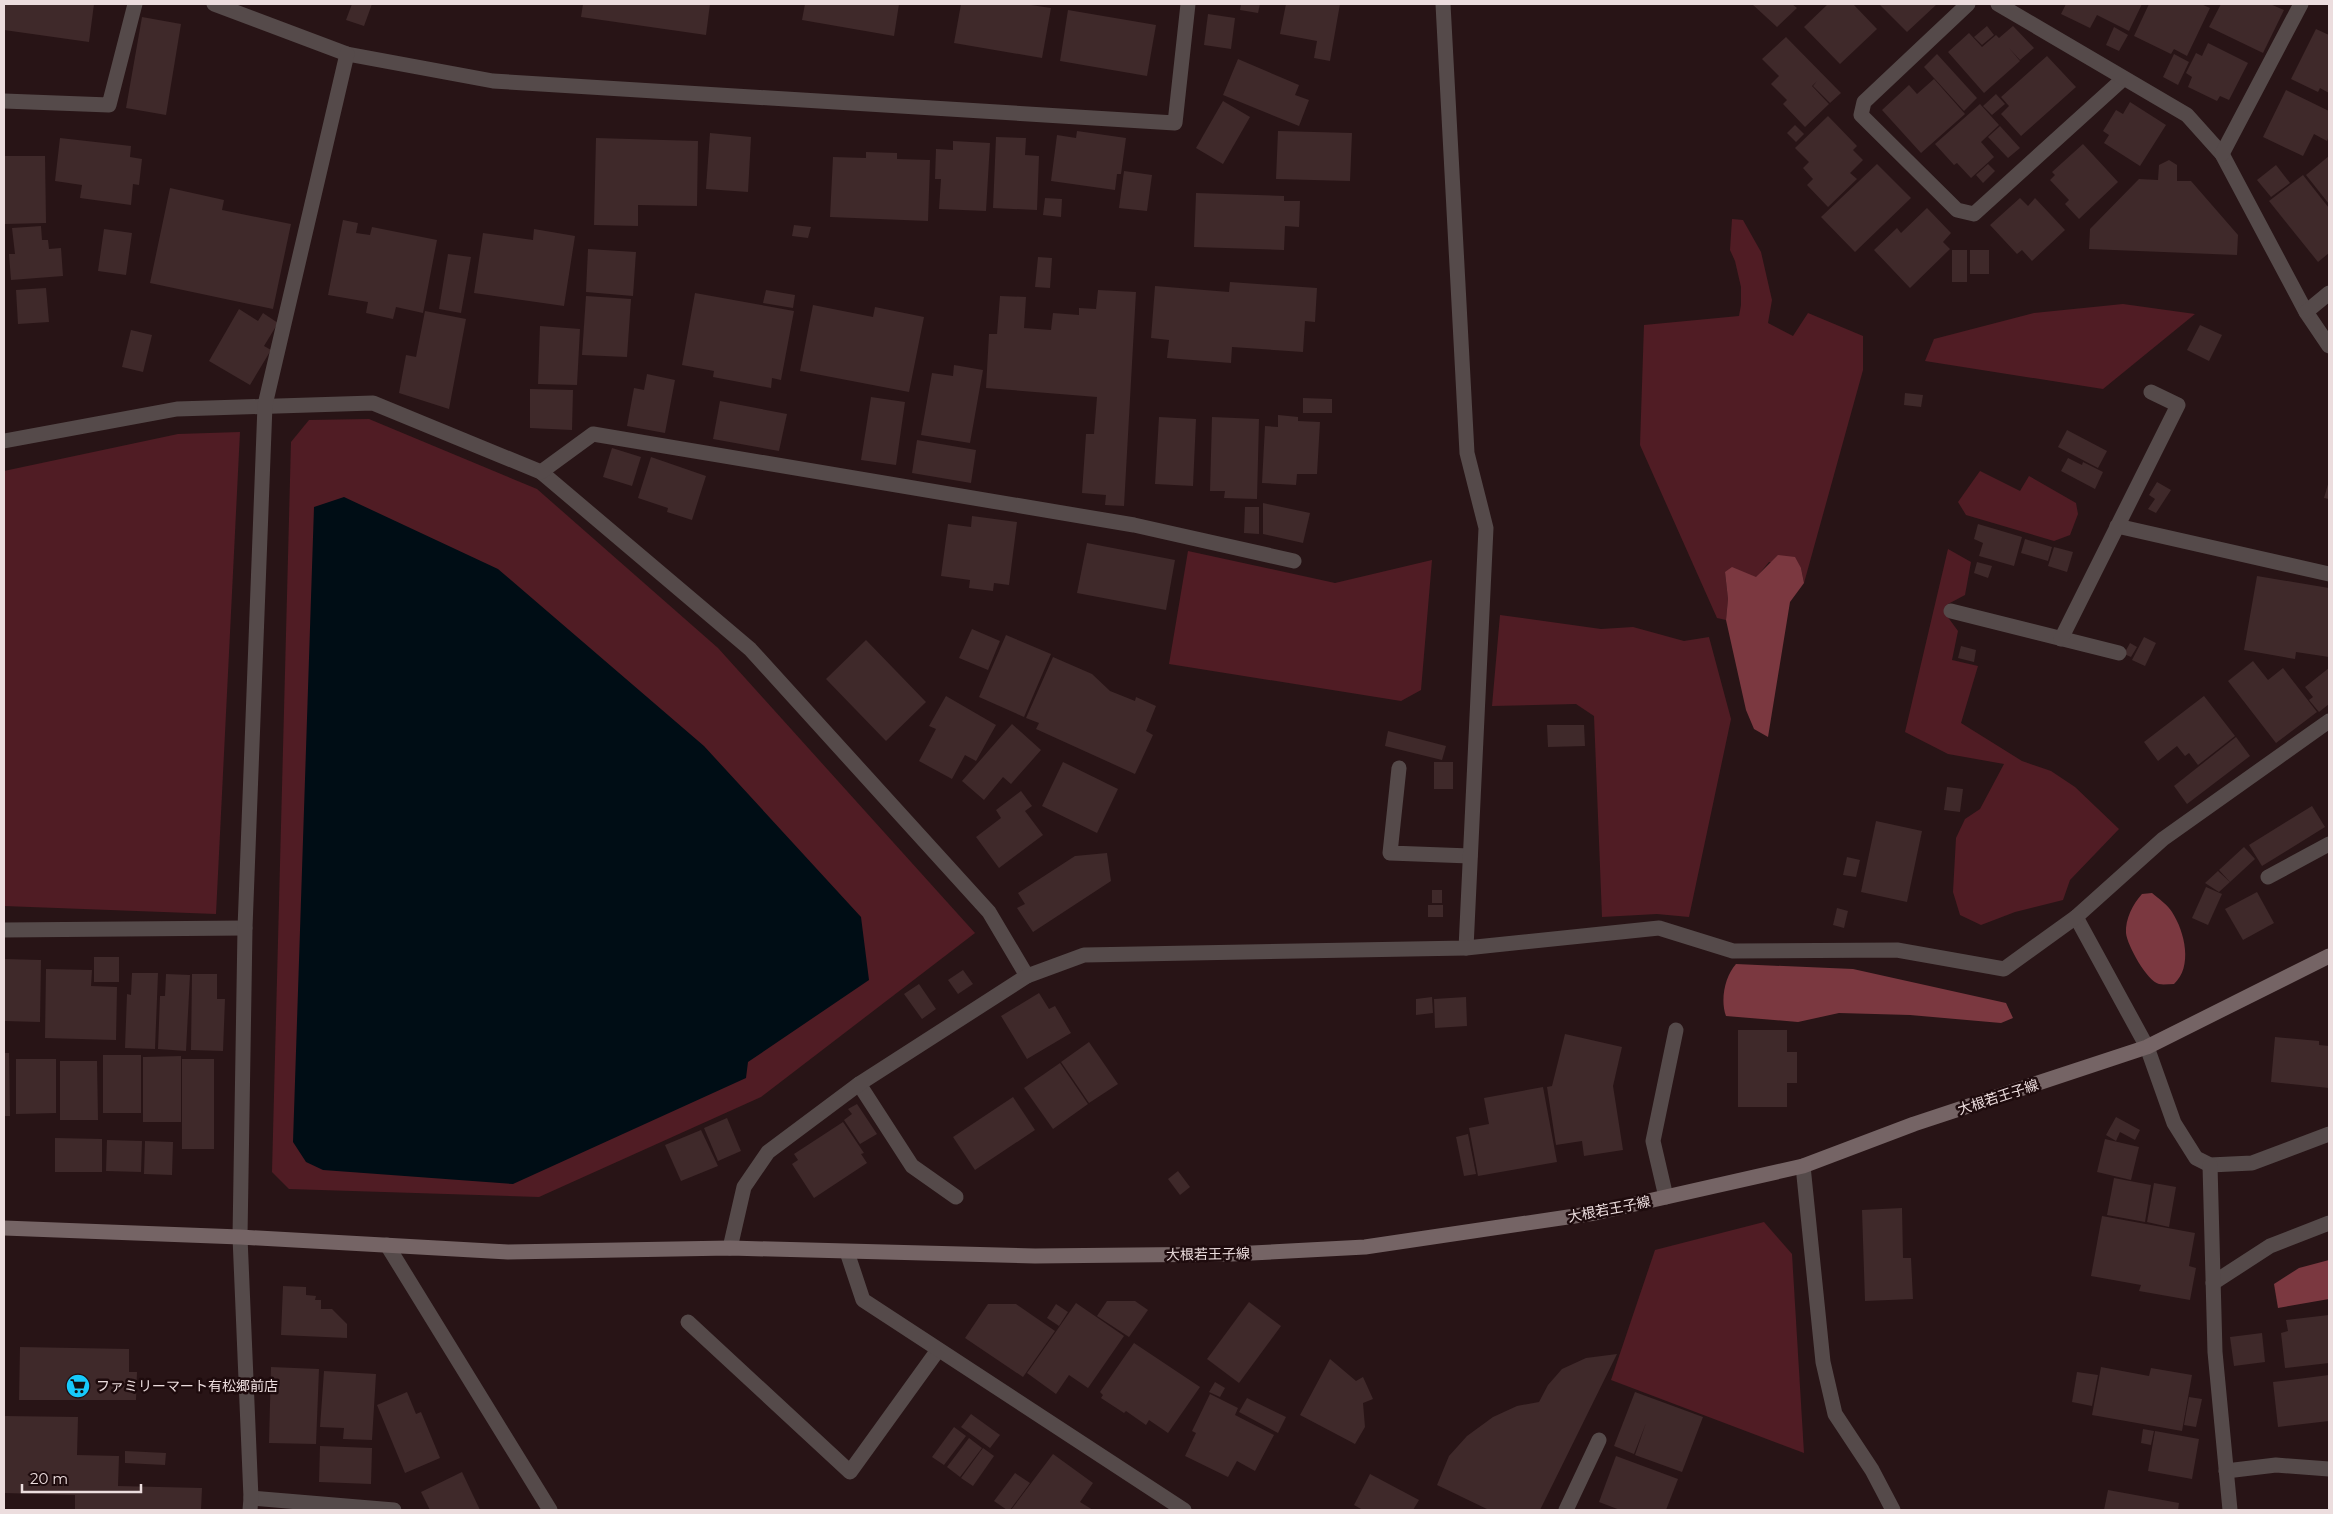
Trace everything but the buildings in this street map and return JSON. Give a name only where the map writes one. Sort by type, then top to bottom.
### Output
[{"type":"street","points":[[4,101],[109,105],[135,4]]},
{"type":"street","points":[[214,4],[347,54],[493,81],[1175,123],[1188,4]]},
{"type":"street","points":[[1443,4],[1467,453],[1486,528],[1466,948]]},
{"type":"street","points":[[1968,4],[1864,102],[1861,115],[1957,210],[1974,214],[2123,79]]},
{"type":"street","points":[[1998,4],[2186,115],[2222,154],[2306,312],[2329,346]]},
{"type":"street","points":[[2222,154],[2301,4]]},
{"type":"street","points":[[347,54],[265,405],[245,928],[240,1237],[251,1504],[394,1510]]},
{"type":"street","points":[[2306,312],[2329,293]]},
{"type":"street","points":[[2061,639],[2178,405],[2151,392]]},
{"type":"street","points":[[4,441],[177,409],[373,403],[541,472],[750,649],[989,912],[1027,976]]},
{"type":"street","points":[[541,472],[593,434],[1134,525],[1294,561]]},
{"type":"street","points":[[2117,526],[2329,574]]},
{"type":"street","points":[[1951,611],[2120,653]]},
{"type":"street","points":[[730,1248],[744,1187],[768,1152],[859,1084],[1027,976],[1084,955],[1466,948],[1659,928],[1733,952],[1897,950],[2004,969],[2076,917],[2163,839],[2329,721]]},
{"type":"street","points":[[1399,768],[1390,853],[1470,856]]},
{"type":"street","points":[[2268,877],[2329,844]]},
{"type":"street","points":[[2076,917],[2147,1047],[2174,1123],[2196,1158],[2210,1165],[2252,1163],[2329,1134]]},
{"type":"street","points":[[4,930],[245,928]]},
{"type":"street","name":"大根若王子線","points":[[4,1228],[240,1237],[508,1252],[730,1248],[1035,1256],[1232,1254],[1365,1247],[1595,1213],[1803,1166],[1914,1124],[2147,1047],[2329,956]]},
{"type":"street","points":[[1666,1197],[1653,1141],[1676,1030]]},
{"type":"street","points":[[859,1084],[912,1166],[956,1197]]},
{"type":"street","points":[[2210,1165],[2215,1352],[2230,1510]]},
{"type":"street","points":[[1803,1166],[1823,1362],[1835,1414],[1872,1470],[1893,1510]]},
{"type":"street","points":[[2213,1283],[2270,1246],[2329,1223]]},
{"type":"street","points":[[387,1245],[550,1510]]},
{"type":"street","points":[[847,1252],[863,1300],[1184,1510]]},
{"type":"street","points":[[688,1322],[850,1472],[938,1350]]},
{"type":"street","points":[[1566,1510],[1599,1440]]},
{"type":"street","points":[[2226,1471],[2276,1465],[2329,1469]]},
{"type":"shaded area","points":[[1732,219],[1743,220],[1761,252],[1772,300],[1768,323],[1793,336],[1808,313],[1863,336],[1863,370],[1804,583],[1801,568],[1769,562],[1756,578],[1725,572],[1728,599],[1726,620],[1717,618],[1640,445],[1644,325],[1739,316],[1741,287],[1735,261],[1730,250]]},
{"type":"shaded area","points":[[2123,304],[2195,314],[2103,389],[1925,361],[1934,339],[2034,313]]},
{"type":"shaded area","points":[[369,419],[537,489],[718,648],[975,933],[761,1097],[539,1197],[289,1189],[272,1172],[291,442],[309,420]]},
{"type":"shaded area","points":[[240,432],[216,914],[4,906],[4,471],[178,434]]},
{"type":"shaded area","points":[[1980,471],[2020,491],[2029,476],[2076,503],[2078,514],[2070,535],[2054,541],[1966,515],[1958,502]]},
{"type":"shaded area","points":[[344,497],[498,569],[704,746],[861,917],[869,980],[748,1062],[746,1078],[513,1184],[323,1170],[306,1162],[293,1142],[314,507]]},
{"type":"shaded area","points":[[1948,549],[1971,562],[1965,595],[1948,604],[1947,616],[1958,631],[1952,660],[1978,666],[1961,723],[2022,761],[2051,771],[2075,787],[2119,829],[2070,880],[2063,900],[2015,912],[1981,925],[1960,915],[1953,892],[1956,838],[1965,819],[1980,809],[2004,764],[1948,754],[1905,732]]},
{"type":"shaded area","points":[[1188,551],[1335,583],[1432,560],[1421,690],[1401,701],[1169,664]]},
{"type":"shaded area","points":[[1778,555],[1795,557],[1801,568],[1804,583],[1790,602],[1768,737],[1754,729],[1746,710],[1726,620],[1728,599],[1725,572],[1732,567],[1756,577]]},
{"type":"shaded area","points":[[1500,615],[1601,629],[1633,627],[1684,641],[1709,637],[1731,719],[1689,917],[1657,914],[1602,917],[1594,716],[1576,704],[1492,706]]},
{"type":"shaded area","points":[[2152,893],[2170,909],[2177,920],[2183,939],[2185,949],[2184,968],[2174,984],[2159,984],[2154,981],[2138,962],[2127,939],[2127,922],[2133,907],[2142,894]]},
{"type":"shaded area","points":[[1736,964],[1853,969],[2006,1003],[2013,1018],[2001,1023],[1910,1015],[1839,1013],[1798,1022],[1726,1016],[1723,1003],[1726,982]]},
{"type":"shaded area","points":[[1764,1222],[1792,1254],[1804,1453],[1611,1380],[1655,1250]]},
{"type":"shaded area","points":[[2329,1260],[2329,1299],[2278,1308],[2274,1284],[2299,1268]]},
{"type":"place","name":"ファミリーマート有松郷前店","points":[[78,1386]]}]
